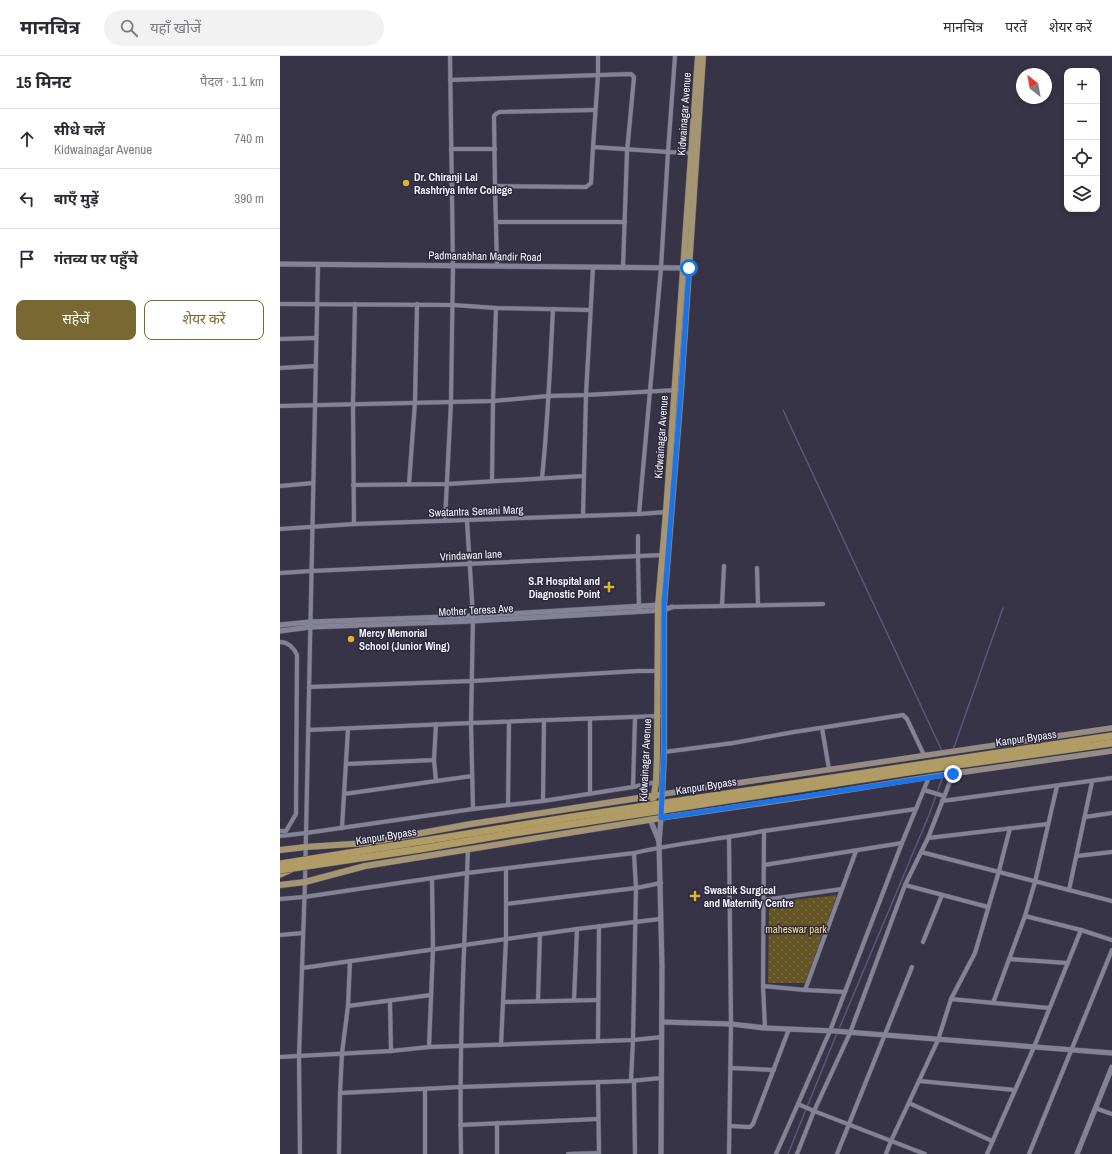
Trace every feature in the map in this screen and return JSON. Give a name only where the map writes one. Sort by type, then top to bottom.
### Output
[{"type":"highway","name":"Kanpur Bypass","points":[[280,864],[572,817],[1112,736]]},
{"type":"highway","name":"Kanpur Bypass","points":[[280,870],[514,833],[1112,743]]},
{"type":"highway","points":[[280,860],[299,861]]},
{"type":"highway","points":[[280,874],[291,869]]},
{"type":"main road","name":"Kidwainagar Avenue","points":[[661,818],[664,752],[658,671],[661,608],[681,390],[689,268],[698,56]]},
{"type":"main road","name":"Kidwainagar Avenue","points":[[650,819],[655,795],[661,716],[662,555],[669,512],[674,390],[682,268],[703,56]]},
{"type":"main road","points":[[280,850],[367,843],[478,823],[655,795],[1112,728]]},
{"type":"main road","points":[[280,885],[305,882],[365,866],[650,819],[796,798],[932,776],[1112,751]]},
{"type":"street","points":[[445,521],[451,402],[453,266],[450,56]]},
{"type":"street","points":[[495,186],[586,187],[591,183],[598,56]]},
{"type":"street","points":[[639,514],[661,268],[668,152],[676,56]]},
{"type":"street","points":[[450,80],[631,74],[635,78],[628,150],[623,268]]},
{"type":"street","points":[[497,266],[494,116],[498,112],[595,110]]},
{"type":"street","points":[[593,147],[694,153]]},
{"type":"street","points":[[451,149],[495,149]]},
{"type":"street","points":[[496,222],[624,222]]},
{"type":"street","name":"Padmanabhan Mandir Road","points":[[280,264],[689,268]]},
{"type":"street","points":[[300,1154],[299,1056],[306,847],[318,264]]},
{"type":"street","points":[[584,516],[586,396],[593,268]]},
{"type":"street","points":[[280,304],[417,304],[496,308],[590,310]]},
{"type":"street","points":[[354,524],[353,404],[355,304]]},
{"type":"street","points":[[409,484],[415,402],[417,304]]},
{"type":"street","points":[[492,482],[496,308]]},
{"type":"street","points":[[542,478],[548,414],[553,309]]},
{"type":"street","points":[[280,339],[316,338]]},
{"type":"street","points":[[280,368],[316,366]]},
{"type":"street","points":[[280,406],[493,401],[548,396],[586,396],[681,390]]},
{"type":"street","points":[[353,485],[447,484],[584,476]]},
{"type":"street","points":[[280,486],[313,483]]},
{"type":"street","name":"Swatantra Senani Marg","points":[[280,529],[354,524],[467,521],[669,512]]},
{"type":"street","points":[[467,521],[473,618],[471,723],[473,809]]},
{"type":"street","points":[[638,536],[639,609]]},
{"type":"street","name":"Vrindawan lane","points":[[280,574],[311,571],[662,555]]},
{"type":"street","points":[[722,606],[724,566]]},
{"type":"street","points":[[757,568],[758,605]]},
{"type":"street","points":[[280,625],[473,618],[672,607],[823,604]]},
{"type":"street","points":[[280,630],[310,625]]},
{"type":"street","points":[[280,642],[288,644],[297,655],[296,814],[286,831],[280,831]]},
{"type":"street","points":[[309,687],[472,681],[658,671]]},
{"type":"street","points":[[664,752],[733,743],[903,715],[907,719],[924,755]]},
{"type":"street","points":[[308,730],[661,716]]},
{"type":"street","points":[[633,787],[636,718]]},
{"type":"street","points":[[590,719],[590,794]]},
{"type":"street","points":[[543,801],[544,720]]},
{"type":"street","points":[[508,805],[509,722]]},
{"type":"street","points":[[436,724],[434,760],[436,781]]},
{"type":"street","points":[[342,828],[348,728]]},
{"type":"street","points":[[822,728],[829,770]]},
{"type":"street","points":[[346,764],[434,760]]},
{"type":"street","points":[[797,1154],[813,1110],[848,1033],[905,885],[928,838],[944,796],[950,774]]},
{"type":"street","points":[[344,794],[472,776]]},
{"type":"street","points":[[776,1154],[832,1031],[845,992],[902,843],[924,790],[932,776]]},
{"type":"street","points":[[942,801],[1092,782],[1112,778]]},
{"type":"street","points":[[280,836],[473,809],[543,801],[656,782]]},
{"type":"street","points":[[1069,890],[1092,782]]},
{"type":"street","points":[[993,1003],[1025,916],[1035,882],[1057,786]]},
{"type":"street","points":[[924,790],[944,796]]},
{"type":"street","points":[[280,899],[304,897],[467,873],[634,853],[659,845],[729,837],[764,830],[916,809]]},
{"type":"street","points":[[1085,817],[1112,813]]},
{"type":"street","points":[[661,818],[659,845],[662,966],[661,1154]]},
{"type":"street","points":[[650,819],[659,845]]},
{"type":"street","points":[[928,838],[1048,824]]},
{"type":"street","points":[[886,1154],[938,1040],[951,999],[975,953],[1010,828]]},
{"type":"street","points":[[764,830],[763,986],[765,1028]]},
{"type":"street","points":[[729,837],[732,1024],[729,1154]]},
{"type":"street","points":[[764,865],[902,843]]},
{"type":"street","points":[[461,1154],[461,1046],[468,849]]},
{"type":"street","points":[[805,990],[856,850]]},
{"type":"street","points":[[921,852],[1112,901]]},
{"type":"street","points":[[1077,856],[1112,852]]},
{"type":"street","points":[[634,853],[636,888],[634,921],[632,1081],[635,1154]]},
{"type":"street","points":[[501,1045],[506,939],[506,868]]},
{"type":"street","points":[[429,1047],[433,949],[432,878]]},
{"type":"street","points":[[506,904],[636,888],[661,883]]},
{"type":"street","points":[[905,885],[988,907]]},
{"type":"street","points":[[764,900],[842,889]]},
{"type":"street","points":[[924,942],[942,895]]},
{"type":"street","points":[[1025,916],[1112,940]]},
{"type":"street","points":[[302,968],[634,921],[660,919]]},
{"type":"street","points":[[598,1041],[599,926]]},
{"type":"street","points":[[574,1000],[577,929]]},
{"type":"street","points":[[986,1154],[1034,1047],[1080,930]]},
{"type":"street","points":[[280,935],[303,933]]},
{"type":"street","points":[[538,1001],[540,934]]},
{"type":"street","points":[[1029,1154],[1112,950]]},
{"type":"street","points":[[1010,959],[1067,963]]},
{"type":"street","points":[[339,1154],[342,1053],[348,1006],[350,962]]},
{"type":"street","points":[[837,1154],[912,967]]},
{"type":"street","points":[[763,986],[845,992]]},
{"type":"street","points":[[348,1006],[431,995]]},
{"type":"street","points":[[951,999],[1049,1008]]},
{"type":"street","points":[[503,1002],[598,1000]]},
{"type":"street","points":[[390,1001],[391,1051]]},
{"type":"street","points":[[662,1022],[732,1024],[765,1028],[832,1031],[1112,1053]]},
{"type":"street","points":[[730,1126],[750,1127],[753,1124],[789,1029]]},
{"type":"street","points":[[280,1057],[391,1051],[429,1047],[633,1040],[662,1037]]},
{"type":"street","points":[[1077,1154],[1112,1067]]},
{"type":"street","points":[[731,1068],[774,1070]]},
{"type":"street","points":[[340,1094],[461,1087],[632,1081],[661,1078]]},
{"type":"street","points":[[919,1081],[1015,1090]]},
{"type":"street","points":[[568,1154],[599,1153],[598,1082]]},
{"type":"street","points":[[425,1089],[425,1154]]},
{"type":"street","points":[[909,1103],[992,1141]]},
{"type":"street","points":[[800,1104],[849,1125],[925,1154]]},
{"type":"street","points":[[1095,1108],[1112,1114]]},
{"type":"street","points":[[460,1125],[598,1119]]},
{"type":"street","points":[[497,1123],[497,1154]]},
{"type":"green space","name":"maheswar park","points":[[837,895],[805,983],[768,983],[769,903]]},
{"type":"waterway","points":[[783,410],[942,751]]},
{"type":"waterway","points":[[953,750],[1003,608]]},
{"type":"waterway","points":[[839,1029],[929,815],[943,776]]},
{"type":"waterway","points":[[788,1154],[837,1033]]},
{"type":"place","name":"Dr. Chiranji Lal Rashtriya Inter College","points":[[406,183]]},
{"type":"place","name":"S.R Hospital and Diagnostic Point","points":[[609,587]]},
{"type":"place","name":"Mercy Memorial School (Junior Wing)","points":[[351,639]]},
{"type":"place","name":"Swastik Surgical and Maternity Centre","points":[[695,896]]},
{"type":"route","points":[[689,268],[664,605],[664,752],[661,818],[953,774]]}]
